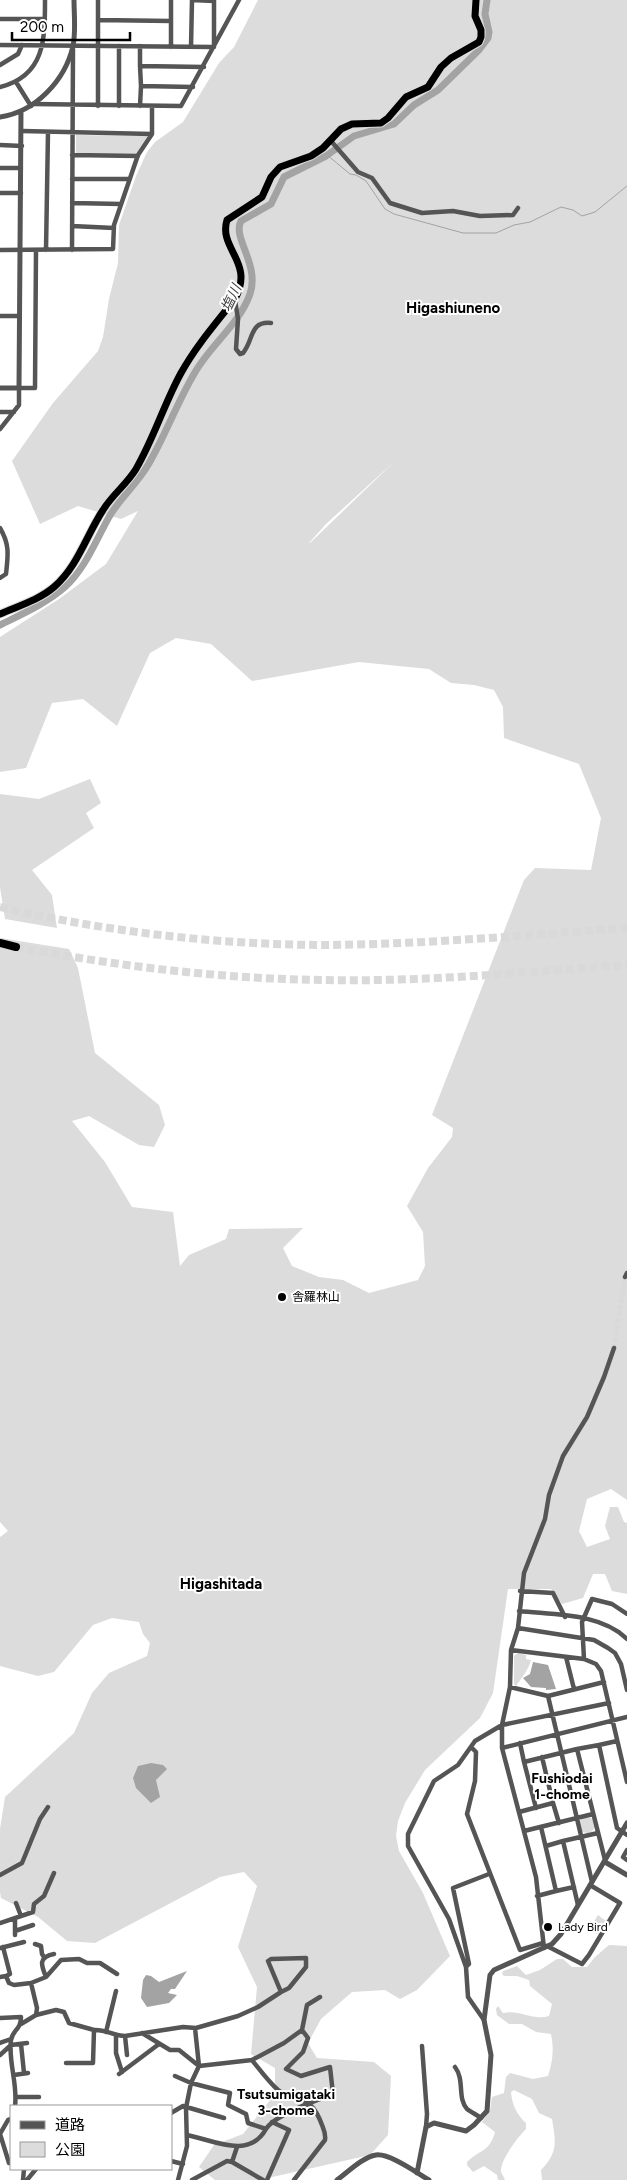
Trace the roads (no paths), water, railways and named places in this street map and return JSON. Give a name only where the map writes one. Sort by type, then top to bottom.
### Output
[{"type":"highway","points":[[0,614],[40,597],[54,587],[70,570],[104,508],[135,470],[153,438],[191,354],[235,299],[240,290],[242,279],[240,264],[228,240],[225,228],[227,220],[262,197],[271,177],[280,167],[311,156],[341,129],[352,124],[380,122],[388,118],[406,97],[428,87],[441,67],[451,58],[479,42],[481,30],[475,16],[476,0]]},
{"type":"highway","points":[[0,943],[16,947]]},
{"type":"street","points":[[0,87],[16,82],[31,69],[43,45],[45,0]]},
{"type":"street","points":[[72,250],[74,0]]},
{"type":"street","points":[[98,0],[98,106]]},
{"type":"street","points":[[171,0],[171,47]]},
{"type":"street","points":[[191,47],[192,0],[214,0],[214,47]]},
{"type":"street","points":[[234,0],[235,8]]},
{"type":"street","points":[[32,105],[181,106],[239,0]]},
{"type":"street","points":[[0,19],[45,19]]},
{"type":"street","points":[[98,20],[171,21]]},
{"type":"street","points":[[0,45],[214,47]]},
{"type":"street","points":[[0,65],[18,54],[22,45]]},
{"type":"street","points":[[0,117],[32,105],[53,86],[65,68],[73,46]]},
{"type":"street","points":[[119,46],[119,106]]},
{"type":"street","points":[[140,46],[140,106]]},
{"type":"street","points":[[140,66],[204,67]]},
{"type":"street","points":[[16,82],[32,105]]},
{"type":"street","points":[[140,86],[193,87]]},
{"type":"street","points":[[0,250],[113,249],[114,228],[130,179],[138,156],[152,134],[152,106]]},
{"type":"street","points":[[0,429],[18,405],[21,110]]},
{"type":"street","points":[[22,131],[152,134]]},
{"type":"street","points":[[46,250],[48,132]]},
{"type":"street","points":[[331,140],[358,172],[372,178],[390,203],[422,213],[453,211],[480,216],[512,215],[518,208]]},
{"type":"street","points":[[0,145],[22,146]]},
{"type":"street","points":[[72,155],[138,156]]},
{"type":"street","points":[[0,168],[21,168]]},
{"type":"street","points":[[72,179],[130,179]]},
{"type":"street","points":[[0,192],[21,193]]},
{"type":"street","points":[[72,203],[122,204]]},
{"type":"street","points":[[72,226],[114,228]]},
{"type":"street","points":[[0,388],[35,388],[36,250]]},
{"type":"street","points":[[235,299],[238,319],[236,349],[240,354],[243,354],[248,348],[251,337],[259,324],[263,322],[272,323]]},
{"type":"street","points":[[0,316],[20,316]]},
{"type":"street","points":[[0,412],[14,412]]},
{"type":"street","points":[[0,528],[8,548],[6,574],[0,578]]},
{"type":"street","points":[[545,1946],[536,1877],[502,1748],[502,1725],[510,1687],[511,1650],[518,1628],[520,1591],[524,1573],[545,1519],[549,1494],[563,1456],[587,1418],[614,1348]]},
{"type":"street","points":[[520,1591],[553,1593],[565,1617]]},
{"type":"street","points":[[584,1659],[584,1619],[592,1599],[612,1604],[627,1614]]},
{"type":"street","points":[[519,1611],[584,1619],[605,1624],[618,1630],[627,1640]]},
{"type":"street","points":[[518,1628],[594,1640],[615,1653],[624,1665],[627,1690]]},
{"type":"street","points":[[511,1650],[584,1659],[596,1664],[601,1671],[604,1682],[627,1782]]},
{"type":"street","points":[[566,1657],[574,1689]]},
{"type":"street","points":[[510,1687],[548,1696],[604,1682]]},
{"type":"street","points":[[471,1747],[476,1752],[475,1775],[467,1814],[520,1950],[545,1946],[582,1964],[620,1903],[591,1884],[548,1696]]},
{"type":"street","points":[[484,2020],[468,1997],[466,1967],[449,1919],[408,1846],[408,1834],[434,1781],[458,1765],[475,1741],[502,1725],[609,1703]]},
{"type":"street","points":[[502,1748],[627,1717]]},
{"type":"street","points":[[524,1762],[560,1752],[617,1741]]},
{"type":"street","points":[[520,1744],[536,1808]]},
{"type":"street","points":[[599,1745],[616,1828],[627,1835]]},
{"type":"street","points":[[578,1749],[605,1862],[627,1875]]},
{"type":"street","points":[[542,1757],[559,1823]]},
{"type":"street","points":[[519,1812],[554,1803]]},
{"type":"street","points":[[0,1875],[22,1863],[40,1820],[48,1807]]},
{"type":"street","points":[[524,1831],[593,1814]]},
{"type":"street","points":[[426,2127],[434,2123],[466,2131],[487,2111],[491,2055],[484,2020],[490,1975],[494,1970],[545,1946],[561,1934],[627,1822]]},
{"type":"street","points":[[541,1827],[556,1891]]},
{"type":"street","points":[[546,1846],[598,1833]]},
{"type":"street","points":[[563,1842],[578,1905]]},
{"type":"street","points":[[627,1850],[623,1857],[627,1860]]},
{"type":"street","points":[[0,1923],[34,1910],[34,1904],[44,1896],[54,1873]]},
{"type":"street","points":[[466,1967],[469,1964],[453,1888],[489,1874]]},
{"type":"street","points":[[537,1896],[574,1887]]},
{"type":"street","points":[[16,1903],[21,1916]]},
{"type":"street","points":[[15,1918],[15,1933],[34,1925]]},
{"type":"street","points":[[0,1977],[10,1974],[2,1948],[24,1942]]},
{"type":"street","points":[[35,1944],[40,1946],[44,1957],[42,1966],[46,1977]]},
{"type":"street","points":[[44,1957],[54,1954]]},
{"type":"street","points":[[6,1976],[9,1983],[14,1985],[31,1983],[46,1977],[61,1960],[71,1958],[88,1963],[100,1963],[117,1974]]},
{"type":"street","points":[[21,2024],[36,2015],[56,2010],[64,2012],[69,2023],[116,2036],[183,2027],[195,2028],[238,2016],[258,2007],[289,1988],[306,1967],[306,1958],[271,1959],[268,1961],[281,1992]]},
{"type":"street","points":[[31,1983],[37,2008],[36,2015]]},
{"type":"street","points":[[106,2032],[116,1991]]},
{"type":"street","points":[[142,2033],[170,2050],[179,2050],[199,2066],[252,2060],[284,2043],[302,2030],[307,2005],[320,1997]]},
{"type":"street","points":[[105,2004],[112,2007]]},
{"type":"street","points":[[0,2018],[21,2017],[21,2024],[11,2042],[0,2055]]},
{"type":"street","points":[[178,2180],[187,2146],[186,2108],[191,2084],[199,2066],[195,2028]]},
{"type":"street","points":[[66,2063],[93,2063],[94,2030]]},
{"type":"street","points":[[187,2135],[237,2147],[247,2146],[256,2141],[272,2122],[304,2104],[333,2094],[330,2067],[301,2076],[286,2069],[303,2052],[308,2038],[302,2030]]},
{"type":"street","points":[[116,2036],[116,2053],[120,2072],[159,2044]]},
{"type":"street","points":[[126,2036],[127,2055]]},
{"type":"street","points":[[11,2042],[15,2105]]},
{"type":"street","points":[[0,2043],[27,2043]]},
{"type":"street","points":[[14,2075],[26,2073],[21,2044]]},
{"type":"street","points":[[417,2173],[427,2114],[422,2046]]},
{"type":"street","points":[[252,2060],[279,2090],[309,2103],[318,2112],[326,2135],[325,2140],[294,2180]]},
{"type":"street","points":[[455,2067],[460,2074],[464,2102],[467,2108],[481,2118]]},
{"type":"street","points":[[175,2076],[191,2084],[230,2093],[228,2105],[246,2114],[248,2123],[266,2129]]},
{"type":"street","points":[[16,2097],[39,2097]]},
{"type":"street","points":[[172,2112],[183,2106],[224,2118]]},
{"type":"street","points":[[10,2119],[0,2134],[6,2156],[10,2162]]},
{"type":"street","points":[[192,2180],[227,2161],[265,2180],[289,2130],[272,2122]]},
{"type":"street","points":[[232,2162],[237,2147]]},
{"type":"street","points":[[337,2180],[362,2162],[377,2155],[386,2156],[429,2180]]},
{"type":"street","points":[[172,2162],[183,2164]]},
{"type":"street","points":[[25,2180],[35,2170]]},
{"type":"waterway","name":"塩川","points":[[0,625],[34,608],[72,580],[90,554],[113,510],[148,465],[188,385],[201,364],[239,316],[250,294],[252,283],[252,272],[240,235],[241,221],[271,204],[284,177],[326,156],[354,136],[394,124],[414,105],[438,90],[479,50],[488,38],[489,32],[485,14],[487,0]]},
{"type":"waterway","points":[[327,155],[350,174],[366,181],[385,209],[394,214],[463,233],[496,233],[514,225],[530,222],[561,207],[573,210],[582,216],[595,212],[627,186]]},
{"type":"tunnel","points":[[0,907],[123,930],[246,943],[329,945],[404,943],[627,928]]},
{"type":"tunnel","points":[[16,947],[131,966],[208,974],[286,979],[363,980],[438,978],[627,965]]},
{"type":"tunnel","points":[[614,1348],[625,1277]]},
{"type":"place","name":"舎羅林山","points":[[282,1297]]},
{"type":"place","name":"Lady Bird","points":[[548,1927]]},
{"type":"district","name":"Higashiuneno","points":[[453,308]]},
{"type":"district","name":"Higashitada","points":[[221,1584]]},
{"type":"district","name":"Fushiodai 1-chome","points":[[562,1786]]},
{"type":"district","name":"Tsutsumigataki 3-chome","points":[[286,2102]]}]
